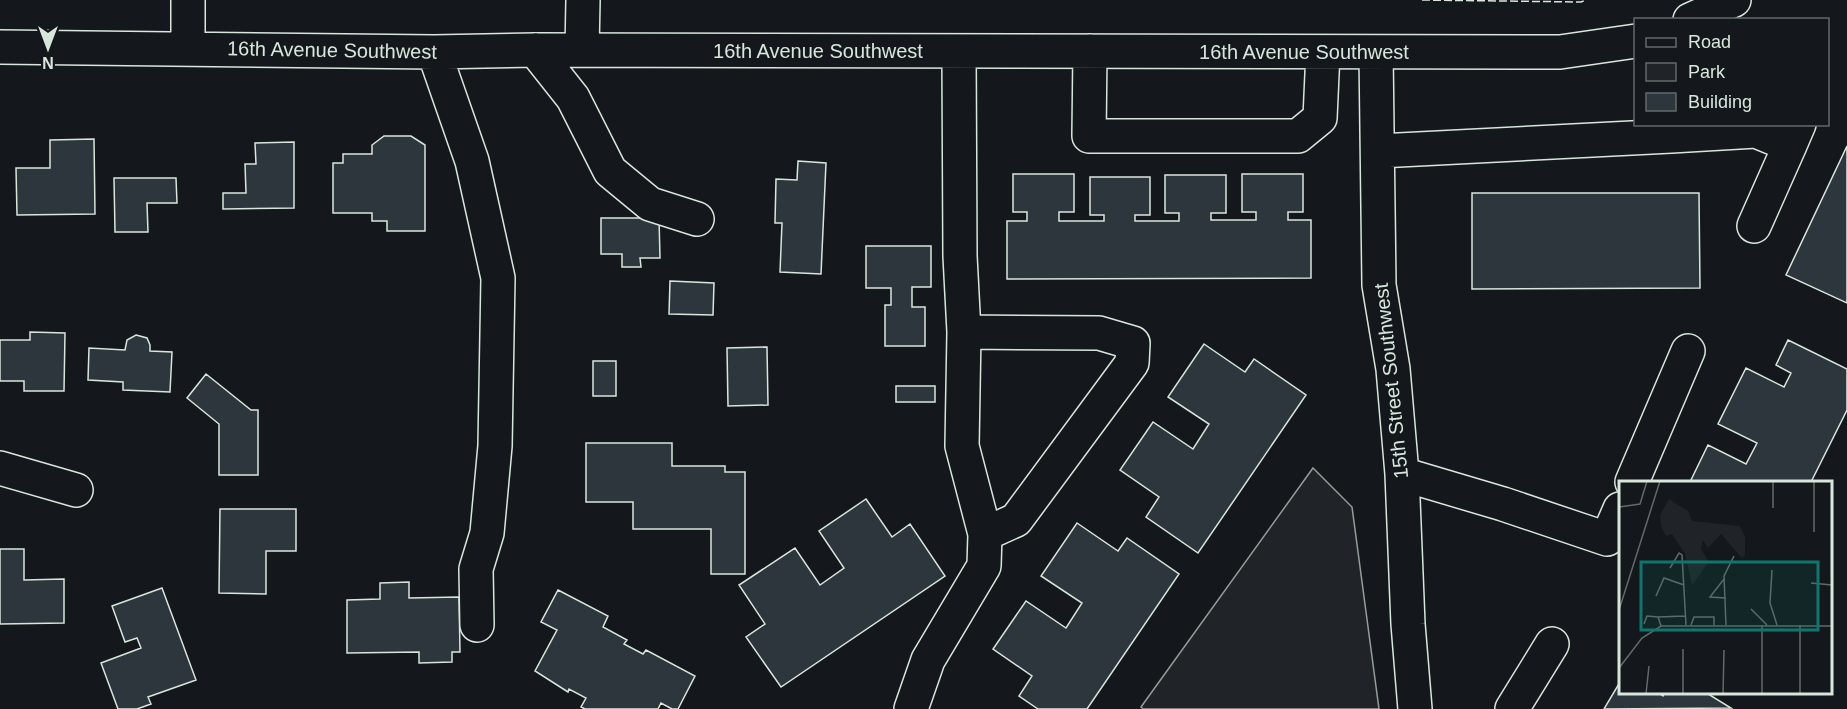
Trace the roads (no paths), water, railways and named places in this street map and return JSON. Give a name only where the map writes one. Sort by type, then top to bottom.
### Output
[{"type":"street","points":[[188,0],[188,48]]},
{"type":"street","points":[[582,50],[583,0]]},
{"type":"street","points":[[1694,18],[1734,0]]},
{"type":"street","name":"16th Avenue Southwest","points":[[0,46],[434,52],[535,50],[1560,52],[1634,41]]},
{"type":"street","points":[[535,50],[573,98],[609,171],[650,204],[697,219]]},
{"type":"street","points":[[1090,51],[1089,136],[1298,136],[1320,118],[1323,52]]},
{"type":"street","points":[[434,52],[472,161],[498,278],[495,446],[487,533],[476,569],[477,625]]},
{"type":"street","points":[[911,709],[928,660],[984,566],[985,534],[962,446],[964,332],[960,256],[959,52]]},
{"type":"street","name":"15th Street Southwest","points":[[1376,52],[1379,285],[1393,369],[1402,474],[1408,624],[1415,709]]},
{"type":"street","points":[[1379,151],[1670,130],[1756,131],[1794,135],[1754,226]]},
{"type":"street","points":[[964,332],[1098,333],[1133,343],[1132,363],[1016,520],[985,534]]},
{"type":"street","points":[[1633,481],[1688,351]]},
{"type":"street","points":[[0,468],[76,490]]},
{"type":"street","points":[[1402,474],[1503,504],[1607,539],[1619,511]]},
{"type":"street","points":[[1512,709],[1551,644]]}]
